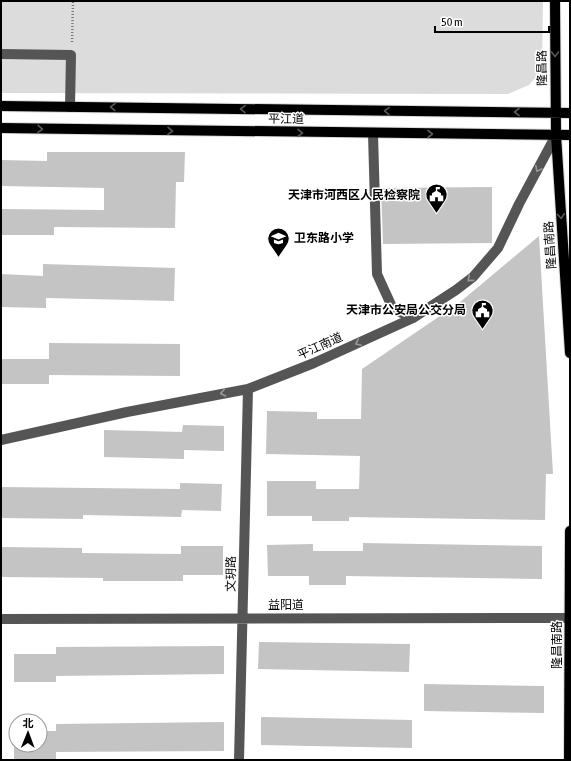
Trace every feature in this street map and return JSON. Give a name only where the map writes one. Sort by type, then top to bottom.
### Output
[{"type":"main road","name":"隆昌路","points":[[555,1],[556,135]]},
{"type":"main road","name":"平江道","points":[[1,106],[570,113]]},
{"type":"main road","name":"平江道","points":[[1,128],[373,134],[570,135]]},
{"type":"main road","name":"隆昌南路","points":[[556,135],[570,354]]},
{"type":"main road","name":"隆昌南路","points":[[569,760],[570,531]]},
{"type":"street","points":[[1,54],[72,55],[70,107]]},
{"type":"street","points":[[373,134],[377,274],[393,309],[413,318]]},
{"type":"street","name":"平江南道","points":[[1,440],[127,412],[248,389],[314,363],[413,318],[473,277],[498,248],[519,204],[556,135]]},
{"type":"street","name":"文玥路","points":[[239,760],[248,389]]},
{"type":"street","name":"益阳道","points":[[1,619],[570,618]]},
{"type":"path","points":[[72,55],[73,1]]},
{"type":"shaded area","points":[[1,1],[543,1],[542,70],[529,85],[508,94],[1,93]]},
{"type":"building","points":[[47,152],[185,152],[184,182],[176,182],[175,228],[54,227],[54,235],[1,235],[1,209],[104,210],[104,188],[1,186],[1,160],[47,161]]},
{"type":"building","name":"天津市河西区人民检察院","points":[[492,187],[492,243],[383,244],[381,188]]},
{"type":"building","name":"天津市公安局公交分局","points":[[539,236],[553,474],[546,474],[545,520],[349,517],[349,521],[312,521],[312,516],[267,516],[267,481],[316,481],[316,489],[359,489],[360,456],[266,454],[267,411],[317,412],[317,419],[361,419],[362,369],[459,303]]},
{"type":"building","points":[[43,264],[175,268],[174,301],[46,298],[46,308],[1,307],[1,274],[43,276]]},
{"type":"building","points":[[49,343],[180,344],[180,376],[49,375],[49,384],[1,384],[1,359],[49,359]]},
{"type":"building","points":[[183,425],[224,426],[224,451],[184,450],[184,459],[104,457],[104,430],[182,432]]},
{"type":"building","points":[[180,483],[222,484],[221,511],[182,510],[181,517],[83,515],[83,519],[1,518],[1,487],[180,489]]},
{"type":"building","points":[[363,543],[542,546],[542,579],[346,576],[346,585],[309,585],[309,576],[268,576],[267,545],[313,544],[313,551],[363,551]]},
{"type":"building","points":[[181,546],[223,546],[223,575],[183,575],[183,581],[103,581],[103,578],[1,577],[1,547],[82,548],[82,553],[181,554]]},
{"type":"building","points":[[259,642],[410,644],[409,672],[258,669]]},
{"type":"building","points":[[224,646],[224,674],[56,676],[56,682],[14,682],[14,654],[56,654],[56,647]]},
{"type":"building","points":[[424,684],[544,686],[544,713],[424,711]]},
{"type":"building","points":[[261,717],[412,720],[412,748],[261,745]]},
{"type":"building","points":[[224,722],[224,751],[56,752],[56,759],[14,759],[14,753],[48,753],[48,731],[56,731],[56,724]]},
{"type":"place","name":"天津市河西区人民检察院","points":[[436,214]]},
{"type":"place","name":"卫东路小学","points":[[279,258]]},
{"type":"place","name":"天津市公安局公交分局","points":[[482,330]]}]
